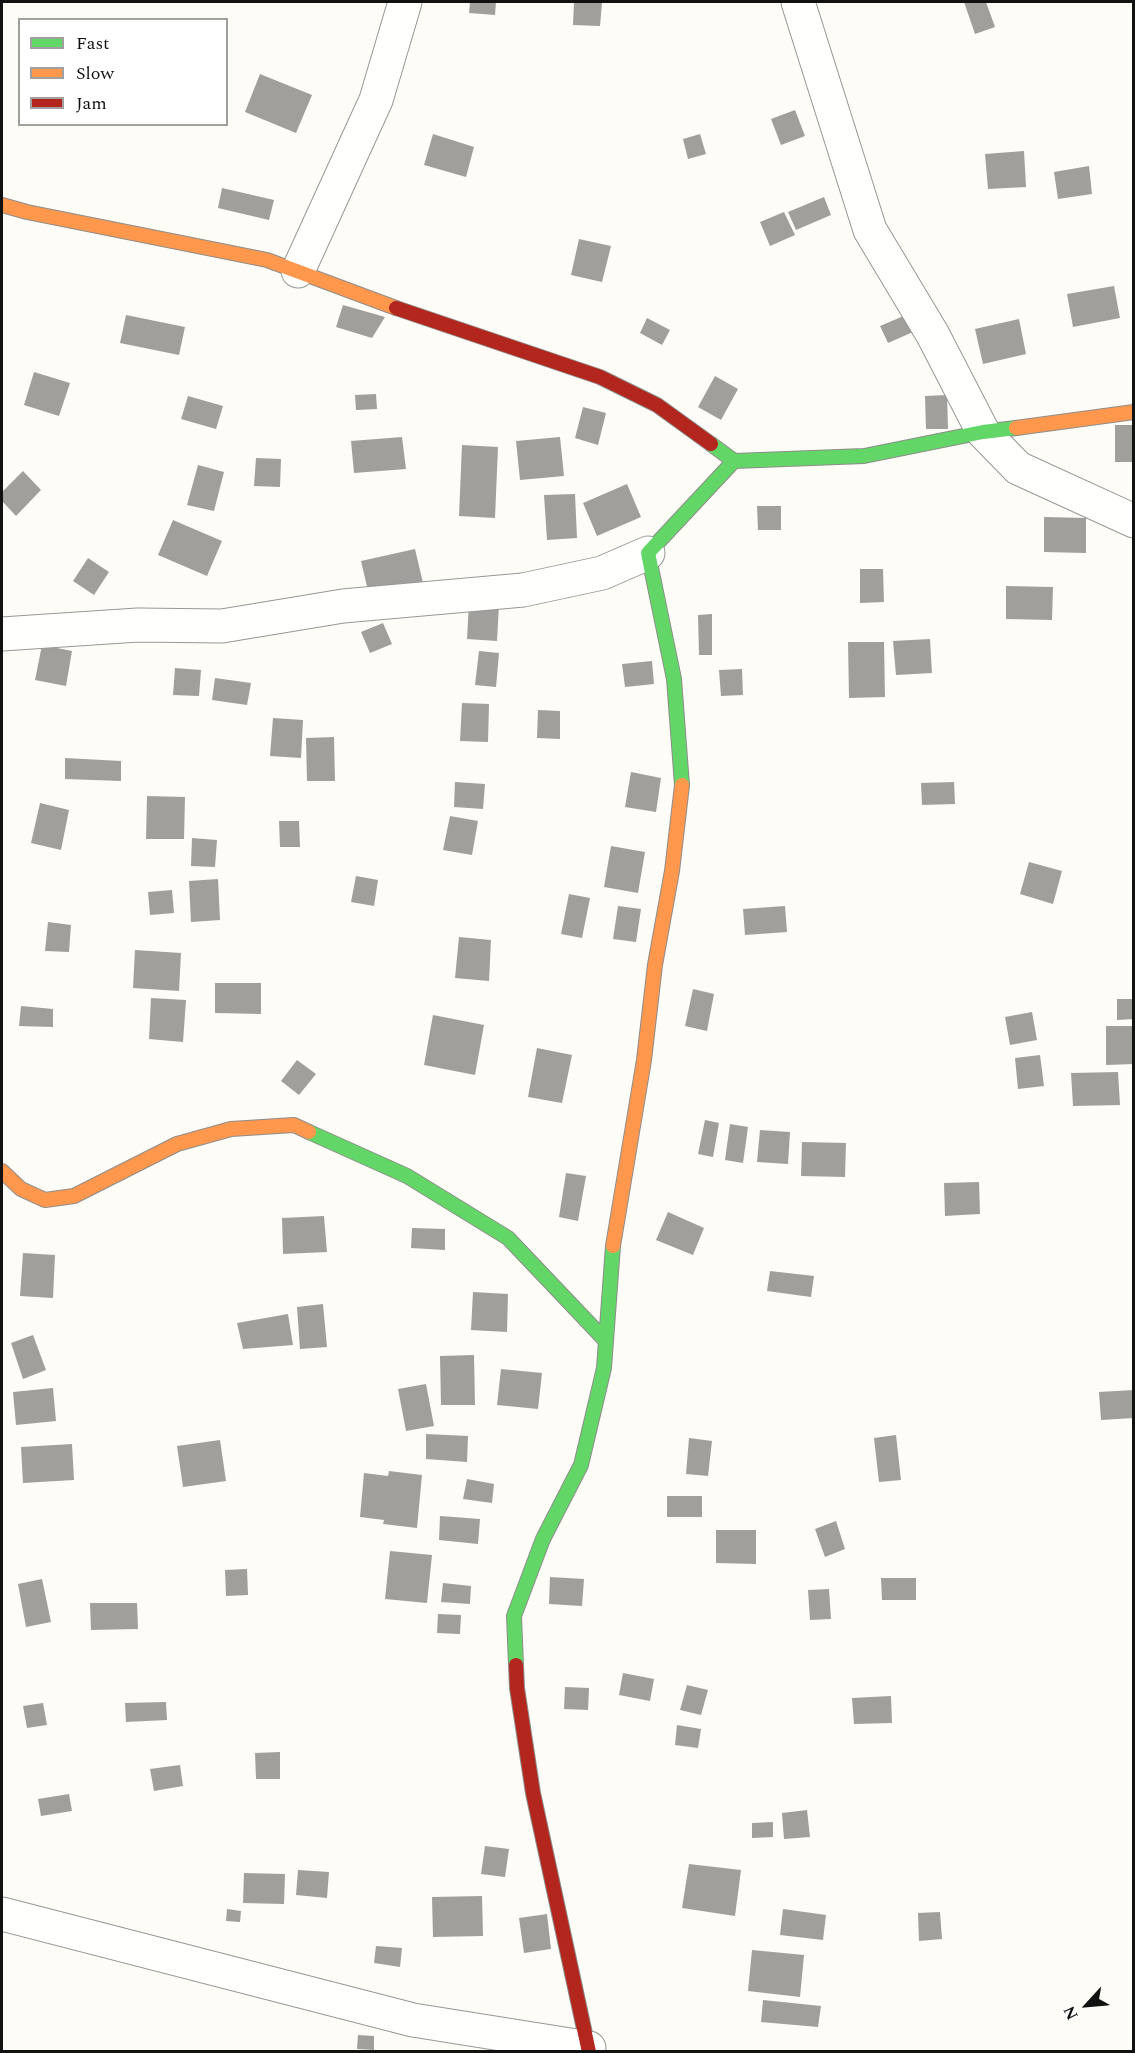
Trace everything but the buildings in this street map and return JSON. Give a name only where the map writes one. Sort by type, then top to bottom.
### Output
[{"type":"street","points":[[298,271],[376,100],[405,2]]},
{"type":"street","points":[[800,4],[870,230],[933,335],[983,432],[1018,468],[1134,520]]},
{"type":"street","points":[[2,205],[267,260],[426,319],[600,377],[657,405],[734,460],[864,456],[983,432],[1134,412]]},
{"type":"street","points":[[2,634],[138,625],[222,626],[343,606],[523,590],[602,573],[648,553],[734,460]]},
{"type":"street","points":[[2,1914],[413,2020],[589,2050],[532,1793],[517,1688],[514,1616],[543,1539],[581,1465],[604,1368],[604,1339],[612,1252],[644,1060],[655,965],[672,871],[682,787],[674,679],[648,553]]},
{"type":"street","points":[[2,1171],[21,1189],[45,1200],[74,1196],[177,1144],[231,1129],[294,1125],[407,1176],[508,1238],[604,1339]]},
{"type":"traffic: fast","points":[[711,444],[734,461],[864,456],[983,432],[1016,428]]},
{"type":"traffic: fast","points":[[682,785],[674,679],[648,553],[734,461]]},
{"type":"traffic: fast","points":[[309,1132],[407,1176],[508,1238],[604,1339]]},
{"type":"traffic: fast","points":[[516,1665],[514,1616],[543,1539],[581,1465],[604,1368],[613,1246]]},
{"type":"traffic: slow","points":[[2,205],[267,260],[396,308]]},
{"type":"traffic: slow","points":[[1016,428],[1134,412]]},
{"type":"traffic: slow","points":[[613,1246],[644,1060],[655,965],[672,871],[682,785]]},
{"type":"traffic: slow","points":[[2,1171],[21,1189],[45,1200],[74,1196],[177,1144],[231,1129],[294,1125],[309,1132]]},
{"type":"traffic: jam","points":[[396,308],[600,377],[657,405],[711,444]]},
{"type":"traffic: jam","points":[[516,1665],[517,1688],[533,1793],[589,2052]]}]
